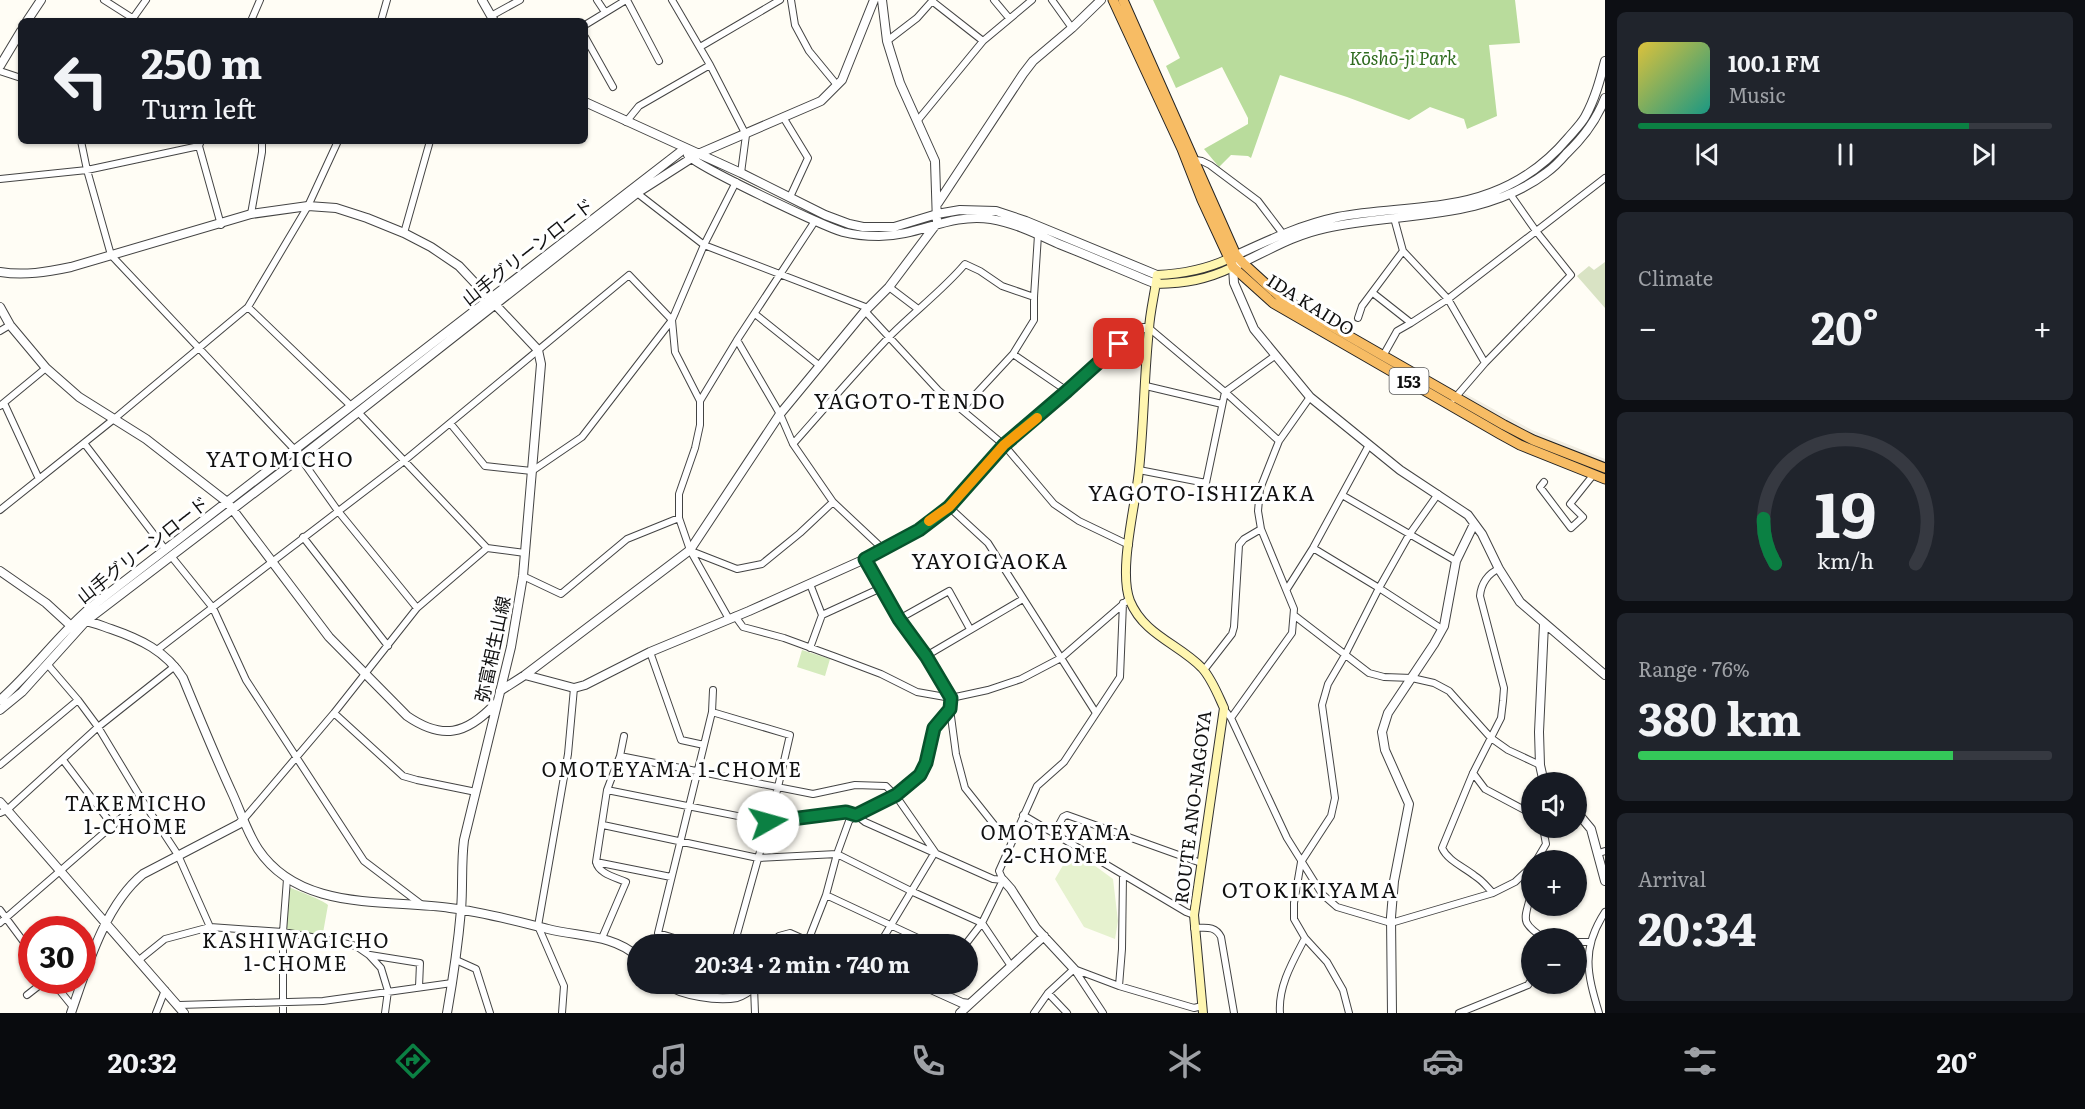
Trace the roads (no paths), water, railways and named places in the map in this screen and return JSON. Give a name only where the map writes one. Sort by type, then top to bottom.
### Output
[{"type":"highway","name":"IDA KAIDO","points":[[1113,0],[1235,261],[1273,303],[1453,400],[1533,440],[1605,468]]},
{"type":"highway","name":"IDA KAIDO","points":[[1123,0],[1196,160],[1235,261],[1279,296],[1383,356],[1520,445],[1605,478]]},
{"type":"main road","points":[[1157,280],[1191,282],[1214,277],[1235,261]]},
{"type":"main road","name":"ROUTE ANO-NAGOYA","points":[[1157,280],[1149,328],[1139,470],[1126,575],[1126,601],[1154,633],[1186,654],[1204,670],[1216,688],[1224,708],[1194,915],[1203,1010]]},
{"type":"street","points":[[29,18],[41,0]]},
{"type":"street","points":[[104,0],[130,18]]},
{"type":"street","points":[[134,18],[146,0]]},
{"type":"street","points":[[252,18],[260,0]]},
{"type":"street","points":[[382,18],[387,0]]},
{"type":"street","points":[[482,0],[492,18]]},
{"type":"street","points":[[494,18],[520,0]]},
{"type":"street","points":[[597,0],[605,12]]},
{"type":"street","points":[[588,23],[627,0],[659,61]]},
{"type":"street","points":[[672,0],[710,65],[746,135],[741,173]]},
{"type":"street","points":[[699,47],[780,0]]},
{"type":"street","points":[[791,0],[795,25],[809,51],[837,85],[842,80],[874,0]]},
{"type":"street","points":[[500,691],[525,675],[690,550],[780,414],[867,309],[889,286],[937,223],[935,161],[900,83],[887,40],[882,0]]},
{"type":"street","points":[[887,40],[916,18],[933,0],[983,41]]},
{"type":"street","points":[[994,0],[1009,18]]},
{"type":"street","points":[[918,120],[983,41],[1032,0]]},
{"type":"street","points":[[1052,0],[1072,28]]},
{"type":"street","points":[[937,204],[1033,61],[1101,0]]},
{"type":"street","points":[[0,66],[18,37]]},
{"type":"street","points":[[588,42],[613,87]]},
{"type":"street","points":[[1235,261],[1297,227],[1340,217],[1449,204],[1513,184],[1552,156],[1584,119],[1599,86],[1605,61]]},
{"type":"street","points":[[626,122],[639,106],[710,65]]},
{"type":"street","points":[[0,71],[18,77]]},
{"type":"street","name":"山手グリーンロード","points":[[0,700],[22,680],[70,625],[301,457],[637,194],[690,158],[821,101],[837,85]]},
{"type":"street","points":[[1235,261],[1299,235],[1341,225],[1450,211],[1510,194],[1547,173],[1577,144],[1605,98]]},
{"type":"street","points":[[588,103],[741,173],[825,215],[849,224],[863,227],[894,227],[936,214],[976,210],[1011,215],[1157,280]]},
{"type":"street","points":[[783,117],[808,158],[790,197]]},
{"type":"street","points":[[82,144],[111,255],[301,457],[338,511],[417,608]]},
{"type":"street","points":[[0,179],[87,170],[196,144]]},
{"type":"street","points":[[200,144],[220,225]]},
{"type":"street","points":[[251,214],[262,144]]},
{"type":"street","points":[[0,510],[114,420],[248,307],[308,206],[337,144]]},
{"type":"street","points":[[404,233],[429,144]]},
{"type":"street","points":[[684,149],[690,158],[815,221],[844,233],[878,236],[918,230],[958,219],[989,219],[1005,222],[1157,280]]},
{"type":"street","name":"山手グリーンロード","points":[[0,710],[48,665],[86,621],[226,502],[684,149]]},
{"type":"street","points":[[1196,160],[1210,165],[1258,201],[1283,234]]},
{"type":"street","points":[[1383,356],[1397,331],[1448,299],[1605,178]]},
{"type":"street","points":[[450,423],[484,466],[532,471],[582,437],[672,320],[704,245],[736,182]]},
{"type":"street","points":[[637,194],[704,245],[867,309],[938,390],[1004,445],[1054,504],[1079,521],[1129,545]]},
{"type":"street","points":[[1453,400],[1485,363],[1571,275],[1510,194]]},
{"type":"street","points":[[0,272],[42,273],[71,267],[251,214],[308,206],[336,208],[404,233],[431,247],[459,266],[538,350]]},
{"type":"street","points":[[1394,218],[1403,251],[1448,299],[1485,363]]},
{"type":"street","points":[[700,401],[815,221]]},
{"type":"street","points":[[962,409],[1013,354],[1034,320],[1038,235]]},
{"type":"street","points":[[1358,318],[1362,306],[1403,251]]},
{"type":"street","points":[[1235,261],[1234,283],[1254,329],[1310,397],[1400,470],[1468,515],[1482,534],[1498,568],[1520,602],[1605,675]]},
{"type":"street","points":[[793,444],[890,336],[949,283],[965,264],[1002,286],[1034,297]]},
{"type":"street","points":[[157,650],[404,461],[629,275],[672,320],[675,352],[700,401],[700,425],[695,448],[679,494],[679,519],[690,550],[732,618],[743,627],[881,674],[917,692],[951,698],[1021,679],[1061,658],[1126,601]]},
{"type":"street","points":[[889,286],[918,309]]},
{"type":"street","points":[[1373,292],[1411,323]]},
{"type":"street","points":[[248,307],[350,405]]},
{"type":"street","points":[[0,308],[9,325],[46,368],[79,397],[146,439],[233,508],[329,637],[406,716],[419,725],[434,730],[446,732],[461,730],[488,711],[496,702]]},
{"type":"street","points":[[755,314],[820,366]]},
{"type":"street","points":[[0,331],[9,325]]},
{"type":"street","points":[[525,675],[574,688],[585,685],[650,652],[865,559],[919,530],[949,507],[1004,445],[1136,328],[1149,328],[1279,441]]},
{"type":"street","points":[[738,340],[780,414],[793,444],[833,502],[883,549]]},
{"type":"street","name":"弥富相生山線","points":[[447,1013],[461,910],[461,859],[496,702],[511,646],[523,576],[541,364],[538,350]]},
{"type":"street","points":[[1013,354],[1067,391]]},
{"type":"street","points":[[1139,470],[1206,483],[1225,392],[1276,355]]},
{"type":"street","points":[[39,479],[2,404],[46,368]]},
{"type":"street","points":[[1146,386],[1222,404]]},
{"type":"street","points":[[1232,718],[1292,633],[1295,616],[1287,589],[1261,529],[1258,512],[1260,489],[1279,441],[1310,397]]},
{"type":"street","points":[[358,412],[487,548],[525,553]]},
{"type":"street","points":[[84,443],[213,608],[246,680],[364,861],[422,905]]},
{"type":"street","points":[[1287,589],[1313,548],[1369,446]]},
{"type":"street","points":[[1544,482],[1540,487],[1571,528],[1583,518],[1570,504],[1594,473]]},
{"type":"street","points":[[1349,1013],[1343,990],[1327,962],[1305,938],[1294,919],[1294,903],[1301,862],[1332,816],[1335,798],[1322,705],[1328,684],[1378,588],[1409,535],[1438,494]]},
{"type":"street","points":[[1342,495],[1456,561]]},
{"type":"street","points":[[690,550],[737,569],[762,564],[833,502]]},
{"type":"street","points":[[949,507],[988,543],[1096,713]]},
{"type":"street","points":[[523,576],[561,594],[627,539],[679,519]]},
{"type":"street","points":[[1392,1013],[1391,922],[1394,881],[1408,804],[1385,750],[1382,732],[1388,713],[1444,626],[1456,561],[1474,524]]},
{"type":"street","points":[[1204,670],[1232,634],[1234,627],[1239,545],[1244,539],[1261,529]]},
{"type":"street","points":[[303,537],[388,646]]},
{"type":"street","points":[[72,1010],[106,922],[117,901],[130,884],[143,874],[239,824],[334,713],[417,608],[487,548]]},
{"type":"street","points":[[1313,548],[1442,629]]},
{"type":"street","points":[[865,559],[899,619],[926,656],[951,698],[950,709],[956,754],[965,788],[996,827],[1012,838]]},
{"type":"street","points":[[1492,893],[1478,877],[1456,864],[1442,848],[1473,773],[1501,718],[1504,688],[1480,596],[1481,587],[1492,571],[1498,568]]},
{"type":"street","points":[[0,571],[45,603],[70,625],[86,621],[134,636],[157,650],[175,666],[183,678],[258,850],[287,879],[315,893],[337,898],[461,910],[550,930],[602,938],[627,949]]},
{"type":"street","points":[[810,584],[822,615],[810,648]]},
{"type":"street","points":[[822,615],[881,588]]},
{"type":"street","points":[[899,619],[949,591],[970,629]]},
{"type":"street","points":[[926,656],[1023,599]]},
{"type":"street","points":[[1102,1013],[1074,969],[1036,928],[999,871],[1037,786],[1064,762],[1120,677],[1126,601]]},
{"type":"street","points":[[1295,616],[1369,674],[1412,678],[1434,683],[1449,691],[1491,738],[1508,750],[1539,765]]},
{"type":"street","points":[[1541,772],[1539,765],[1544,624]]},
{"type":"street","points":[[650,652],[681,740],[704,745]]},
{"type":"street","points":[[48,665],[98,727],[178,855],[210,927]]},
{"type":"street","points":[[3,811],[98,727],[175,666]]},
{"type":"street","points":[[562,1013],[564,986],[538,926],[568,754],[574,688]]},
{"type":"street","points":[[661,934],[658,933],[712,712],[713,690]]},
{"type":"street","points":[[0,765],[78,700]]},
{"type":"street","points":[[1224,708],[1232,718],[1287,838],[1322,894],[1337,907],[1391,922],[1492,893],[1515,882],[1521,876]]},
{"type":"street","points":[[809,934],[826,895],[849,821],[856,815],[896,795],[920,775],[926,763],[934,728],[950,709]]},
{"type":"street","points":[[712,712],[790,735],[778,788],[737,934]]},
{"type":"street","points":[[334,713],[403,776],[476,792]]},
{"type":"street","points":[[602,938],[626,882],[601,871],[596,861],[607,790],[620,756],[624,736]]},
{"type":"street","points":[[620,756],[813,794],[855,785],[886,786],[896,795],[935,852]]},
{"type":"street","points":[[63,760],[113,826]]},
{"type":"street","points":[[1473,773],[1485,789],[1521,808]]},
{"type":"street","points":[[607,790],[768,822],[846,812],[993,879],[1003,880]]},
{"type":"street","points":[[2,921],[142,800]]},
{"type":"street","points":[[0,802],[3,811],[106,922],[184,1013]]},
{"type":"street","points":[[1023,815],[1194,915]]},
{"type":"street","points":[[1054,834],[1067,815],[1201,863]]},
{"type":"street","points":[[1587,824],[1602,852],[1605,880]]},
{"type":"street","points":[[603,825],[758,858],[837,854],[982,923],[1011,966]]},
{"type":"street","points":[[885,934],[935,852]]},
{"type":"street","points":[[596,861],[672,877]]},
{"type":"street","points":[[1119,986],[1123,875]]},
{"type":"street","points":[[283,1013],[283,932],[287,879]]},
{"type":"street","points":[[974,934],[982,923],[1003,880]]},
{"type":"street","points":[[826,895],[908,934]]},
{"type":"street","points":[[0,910],[2,921],[18,938]]},
{"type":"street","points":[[1599,1013],[1588,969],[1590,942],[1605,912]]},
{"type":"street","points":[[139,960],[165,939],[210,927],[283,932],[356,946],[369,955],[381,968],[388,991],[385,1013]]},
{"type":"street","points":[[1194,928],[1213,928],[1221,937],[1234,1013]]},
{"type":"street","points":[[960,1013],[1044,936]]},
{"type":"street","points":[[1280,1013],[1279,1001],[1287,974],[1305,938]]},
{"type":"street","points":[[369,955],[420,963],[418,987]]},
{"type":"street","points":[[456,960],[476,969],[490,1013]]},
{"type":"street","points":[[1074,969],[1119,986],[1203,1010]]},
{"type":"street","points":[[1034,1013],[1048,993],[1074,969]]},
{"type":"street","points":[[179,1005],[323,1001],[452,983]]},
{"type":"street","points":[[1459,1013],[1521,988]]},
{"type":"street","points":[[156,1013],[165,990]]},
{"type":"street","points":[[1048,993],[1067,1013]]},
{"type":"street","points":[[61,994],[72,1010]]},
{"type":"street","points":[[694,994],[738,997],[743,994]]},
{"type":"street","points":[[755,1013],[756,994]]},
{"type":"street","points":[[946,994],[962,1003],[969,1004]]},
{"type":"street","points":[[1475,1013],[1478,1006]]},
{"type":"district","name":"YAGOTO-TENDO","points":[[910,399]]},
{"type":"district","name":"YATOMICHO","points":[[280,457]]},
{"type":"district","name":"YAGOTO-ISHIZAKA","points":[[1202,491]]},
{"type":"district","name":"YAYOIGAOKA","points":[[990,559]]},
{"type":"district","name":"OMOTEYAMA 1-CHOME","points":[[672,768]]},
{"type":"district","name":"TAKEMICHO 1-CHOME","points":[[136,814]]},
{"type":"district","name":"OMOTEYAMA 2-CHOME","points":[[1056,842]]},
{"type":"district","name":"OTOKIKIYAMA","points":[[1310,888]]},
{"type":"district","name":"KASHIWAGICHO 1-CHOME","points":[[296,950]]},
{"type":"park label","name":"Kōshō-ji Park","points":[[1403,57]]}]
